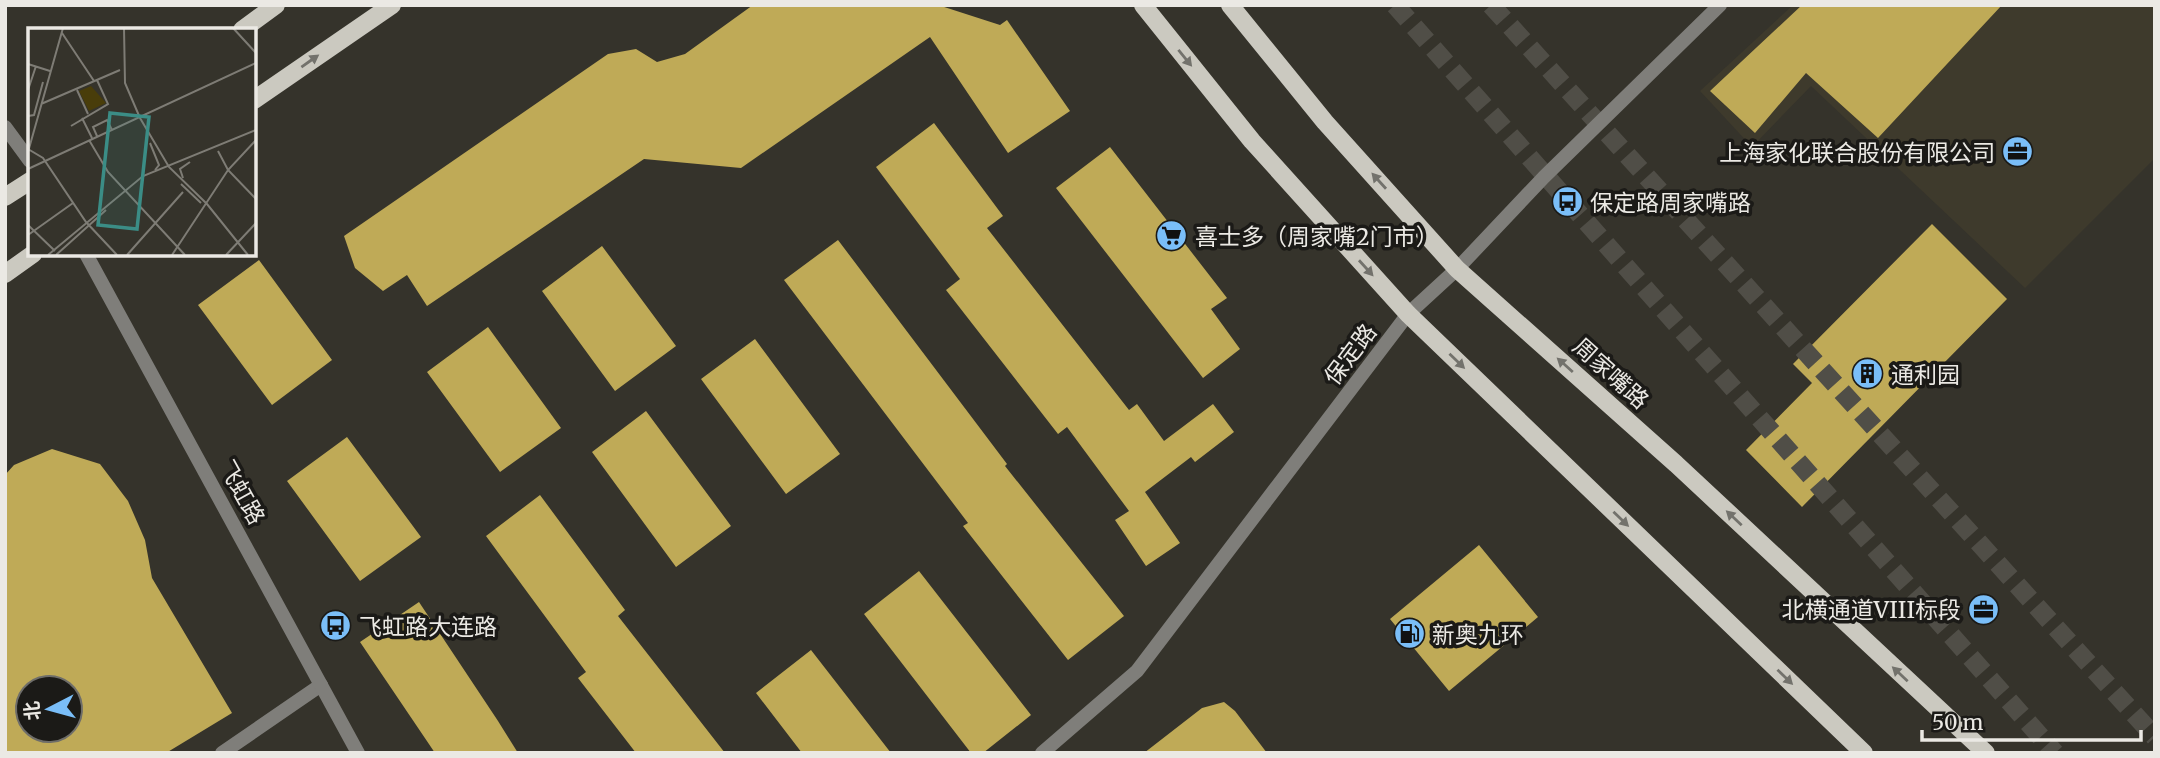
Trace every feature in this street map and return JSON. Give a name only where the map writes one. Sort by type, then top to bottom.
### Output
[{"type":"main road","points":[[245,28],[276,5]]},
{"type":"main road","points":[[256,99],[391,5]]},
{"type":"main road","points":[[1143,5],[1252,141],[1408,314],[1864,753]]},
{"type":"main road","name":"周家嘴路","points":[[1230,5],[1325,122],[1457,269],[1676,464],[1986,753]]},
{"type":"main road","points":[[5,197],[28,182]]},
{"type":"main road","points":[[5,274],[30,256]]},
{"type":"street","name":"保定路","points":[[1042,753],[1137,671],[1408,314],[1457,269],[1544,177],[1720,5]]},
{"type":"street","points":[[5,127],[28,158]]},
{"type":"street","name":"飞虹路","points":[[87,256],[358,753]]},
{"type":"street","points":[[222,753],[321,685]]},
{"type":"shaded area","name":"上海家化联合股份有限公司","points":[[1793,5],[2155,5],[2155,158],[2025,288],[1811,86],[1752,147],[1700,91]]},
{"type":"building","points":[[753,5],[938,5],[1000,25],[1007,20],[1070,111],[1008,153],[930,37],[741,168],[644,159],[427,306],[407,275],[383,291],[355,268],[344,236],[608,54],[636,49],[657,62],[685,54]]},
{"type":"building","points":[[1802,5],[2002,5],[1878,138],[1806,73],[1755,133],[1710,91]]},
{"type":"building","points":[[934,123],[1003,216],[987,228],[1129,410],[1137,404],[1164,441],[1213,404],[1234,432],[1195,462],[1191,457],[1145,492],[1180,543],[1146,566],[1115,520],[1129,511],[1067,427],[1058,434],[946,290],[960,279],[876,167]]},
{"type":"building","points":[[1110,147],[1227,298],[1211,309],[1240,349],[1203,378],[1056,188]]},
{"type":"building","name":"通利园","points":[[1932,224],[2007,299],[1802,507],[1746,450],[1812,383],[1793,364]]},
{"type":"building","points":[[838,240],[1007,464],[1005,466],[1124,616],[1068,660],[963,526],[968,523],[784,280]]},
{"type":"building","points":[[602,246],[676,346],[615,391],[542,291]]},
{"type":"building","points":[[259,260],[332,360],[272,405],[198,305]]},
{"type":"building","points":[[488,327],[561,428],[500,472],[427,372]]},
{"type":"building","points":[[755,339],[840,454],[786,494],[701,379]]},
{"type":"building","points":[[646,411],[731,526],[676,567],[592,452]]},
{"type":"building","points":[[347,437],[421,537],[360,581],[287,481]]},
{"type":"building","points":[[52,449],[100,464],[128,501],[145,540],[152,578],[232,713],[166,753],[5,753],[5,475],[14,465]]},
{"type":"building","points":[[540,495],[625,610],[618,616],[725,753],[636,753],[578,678],[586,672],[486,536]]},
{"type":"building","points":[[1479,545],[1538,617],[1449,691],[1390,619]]},
{"type":"building","points":[[919,571],[1031,715],[983,753],[971,753],[864,614]]},
{"type":"building","points":[[419,602],[518,753],[435,753],[360,642]]},
{"type":"building","points":[[811,650],[891,753],[802,753],[756,693]]},
{"type":"building","points":[[1224,702],[1235,711],[1267,753],[1144,753],[1202,708]]},
{"type":"tunnel","points":[[1395,5],[2055,753]]},
{"type":"tunnel","points":[[1491,5],[2155,737]]},
{"type":"place","name":"上海家化联合股份有限公司","points":[[2018,152]]},
{"type":"place","name":"保定路周家嘴路","points":[[1567,202]]},
{"type":"place","name":"喜士多（周家嘴2门市）","points":[[1172,236]]},
{"type":"place","name":"通利园","points":[[1868,374]]},
{"type":"place","name":"北横通道VIII标段","points":[[1984,609]]},
{"type":"place","name":"飞虹路大连路","points":[[336,626]]},
{"type":"place","name":"新奥九环","points":[[1409,634]]}]
